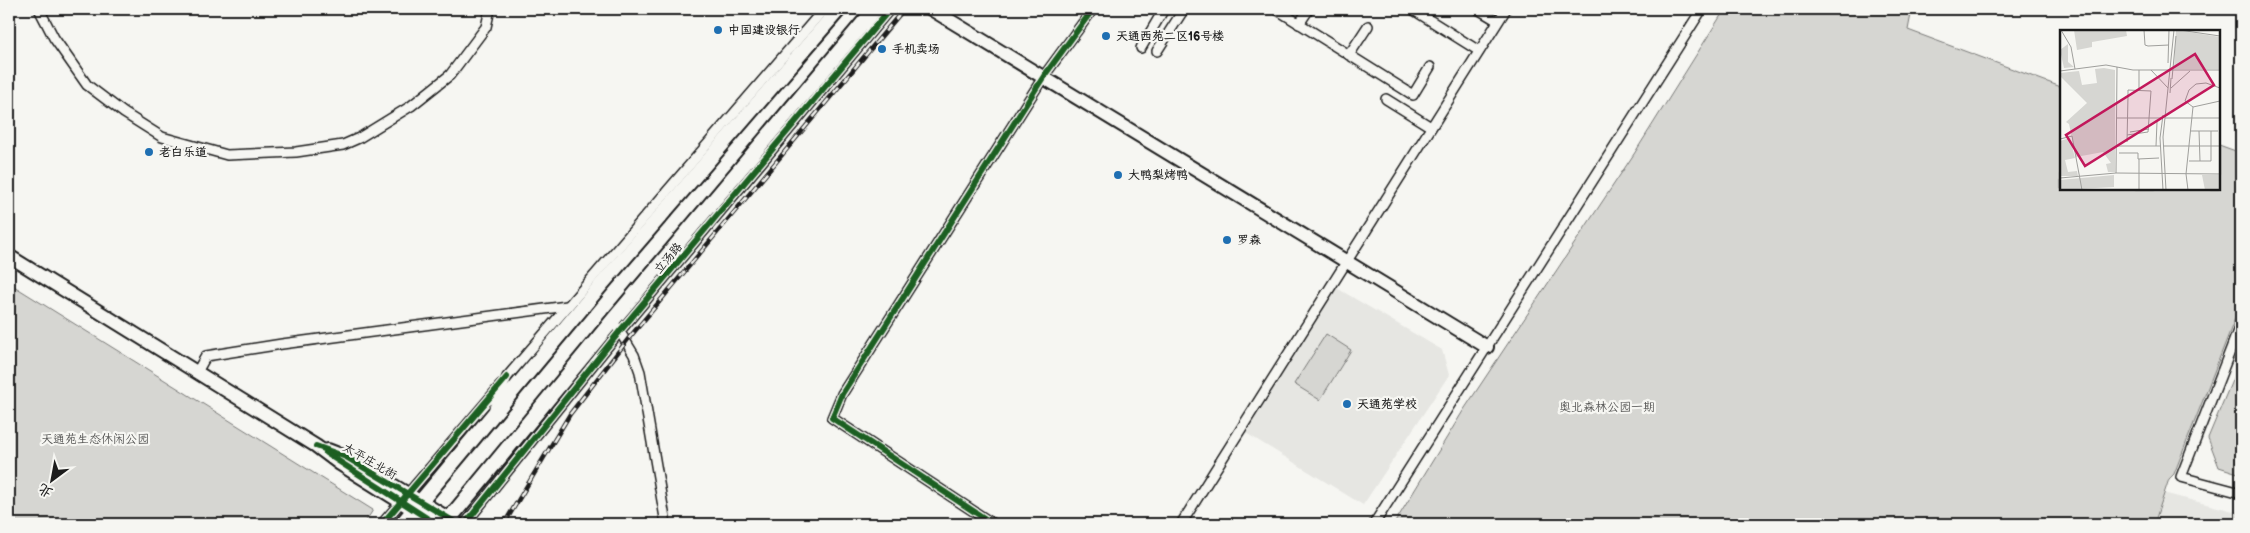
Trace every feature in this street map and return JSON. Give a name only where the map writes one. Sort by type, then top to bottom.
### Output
[{"type":"main road","points":[[402,524],[601,285],[839,9]]},
{"type":"main road","name":"立汤路","points":[[451,523],[616,326],[875,9]]},
{"type":"street","points":[[39,9],[54,38],[87,85],[124,114],[162,137],[227,154],[296,152],[343,145],[359,138],[411,106],[450,75],[486,27],[490,9]]},
{"type":"street","points":[[382,524],[402,498],[824,9]]},
{"type":"street","name":"立汤路","points":[[465,524],[616,326],[890,9]]},
{"type":"street","points":[[931,9],[1488,347]]},
{"type":"street","points":[[1141,48],[1164,9]]},
{"type":"street","points":[[1157,51],[1184,9]]},
{"type":"street","points":[[1276,9],[1413,95],[1430,67]]},
{"type":"street","points":[[1300,24],[1309,9]]},
{"type":"street","points":[[1412,9],[1479,51]]},
{"type":"street","points":[[1478,9],[1498,21]]},
{"type":"street","points":[[1181,524],[1506,9]]},
{"type":"street","points":[[1374,524],[1702,9]]},
{"type":"street","points":[[988,523],[832,418],[842,394],[1044,76],[1090,10]]},
{"type":"street","points":[[1349,55],[1368,26]]},
{"type":"street","points":[[1386,99],[1431,127]]},
{"type":"street","name":"太平庄北街","points":[[9,256],[316,446],[340,464],[451,523]]},
{"type":"street","points":[[197,372],[206,356],[568,306]]},
{"type":"street","points":[[2241,323],[2181,477],[2241,493]]},
{"type":"street","points":[[616,326],[634,355],[640,372],[666,524]]},
{"type":"street","points":[[488,422],[507,378]]},
{"type":"street","name":"太平庄北街","points":[[416,506],[436,524]]},
{"type":"shaded area","name":"天通苑学校","points":[[1335,287],[1442,350],[1449,375],[1363,505],[1246,433]]},
{"type":"shaded area","points":[[2163,493],[2241,513],[2241,524],[2154,524]]},
{"type":"green space","name":"奥北森林公园一期","points":[[1725,9],[1912,9],[1908,30],[2060,87],[2060,190],[2220,190],[2220,145],[2241,153],[2241,303],[2174,474],[2169,479],[2154,524],[1394,524],[1463,411],[1634,154]]},
{"type":"green space","name":"天通苑生态休闲公园","points":[[9,283],[373,510],[364,524],[9,524]]},
{"type":"green space","points":[[1326,334],[1351,350],[1320,400],[1294,384]]},
{"type":"green space","points":[[2241,359],[2241,474],[2219,467],[2208,438]]},
{"type":"railway","points":[[504,524],[570,414],[629,338],[904,9]]},
{"type":"cycle path","points":[[465,524],[620,331],[890,9]]},
{"type":"cycle path","points":[[993,524],[832,418],[842,394],[1044,76],[1093,9]]},
{"type":"cycle path","points":[[382,524],[507,377]]},
{"type":"cycle path","points":[[316,446],[346,457],[458,524]]},
{"type":"cycle path","points":[[326,453],[436,524]]},
{"type":"place","name":"中国建设银行","points":[[718,30]]},
{"type":"place","name":"天通西苑二区16号楼","points":[[1106,36]]},
{"type":"place","name":"手机卖场","points":[[882,49]]},
{"type":"place","name":"老白乐道","points":[[149,152]]},
{"type":"place","name":"大鸭梨烤鸭","points":[[1118,175]]},
{"type":"place","name":"罗森","points":[[1227,240]]},
{"type":"place","name":"天通苑学校","points":[[1347,404]]}]
